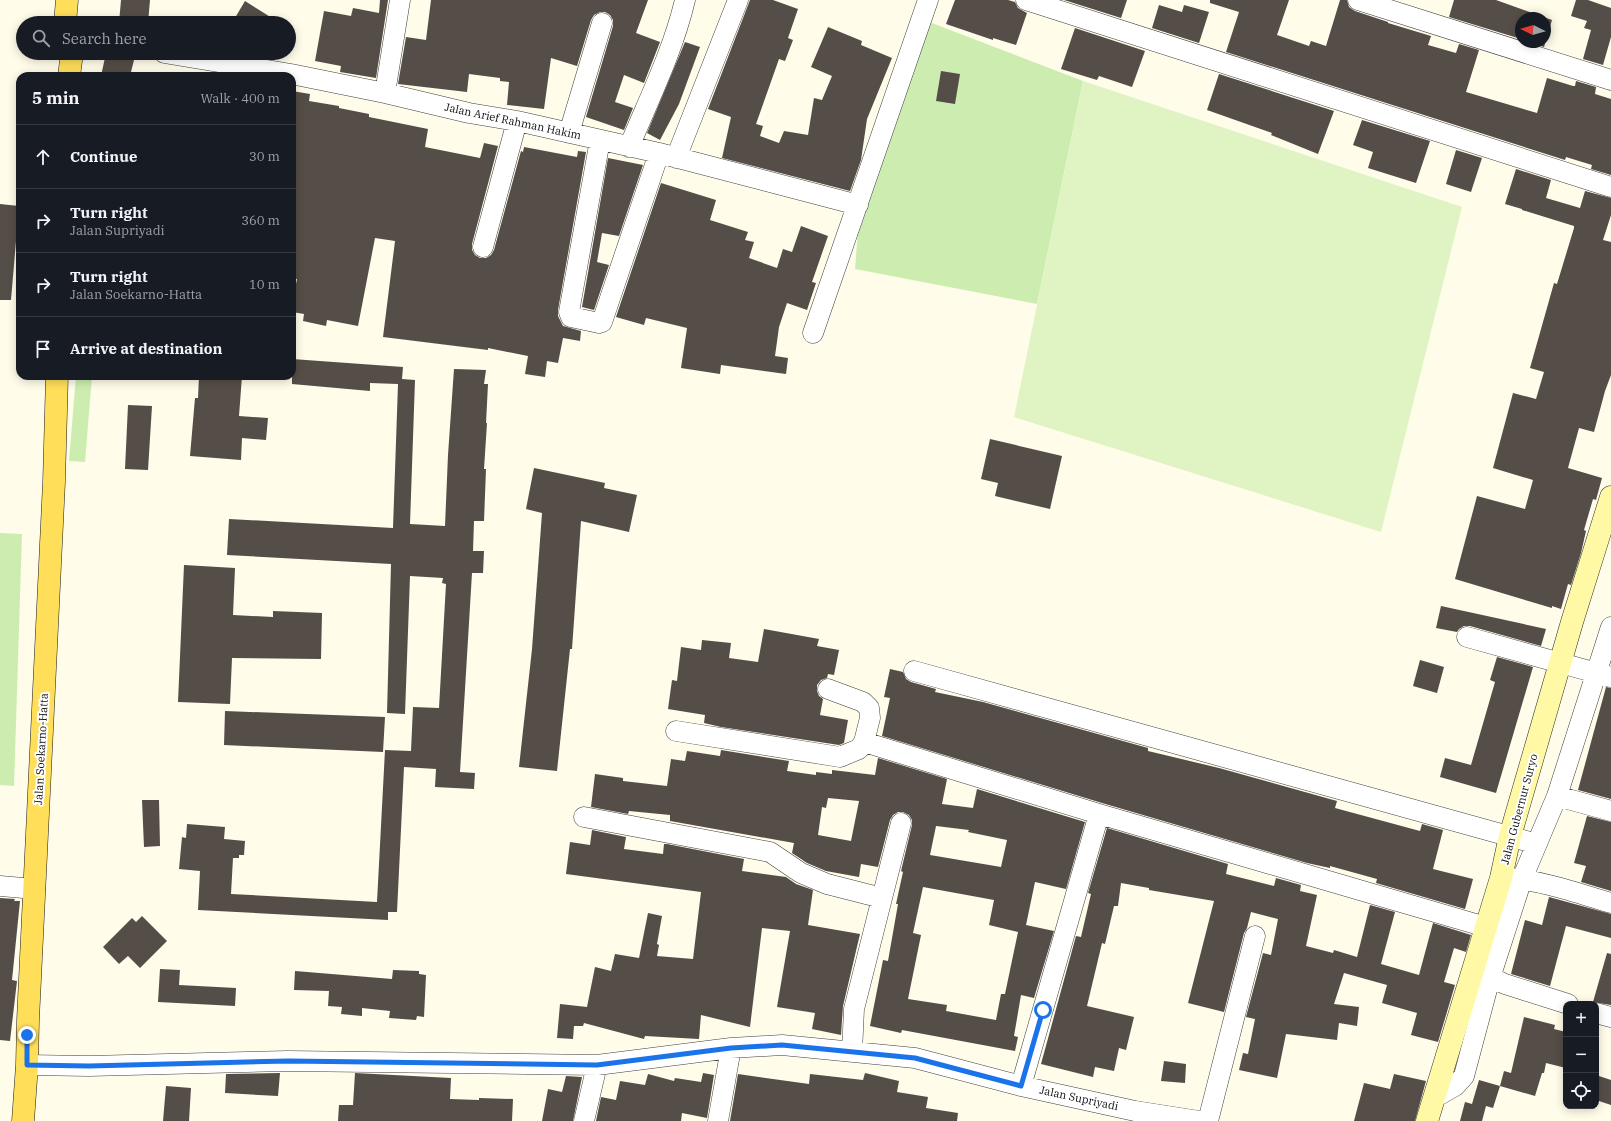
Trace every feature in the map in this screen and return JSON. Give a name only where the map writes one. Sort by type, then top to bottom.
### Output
[{"type":"main road","points":[[66,16],[67,0]]},
{"type":"main road","points":[[78,0],[78,16]]},
{"type":"main road","name":"Jalan Soekarno-Hatta","points":[[23,1121],[27,1065],[54,482],[57,380]]},
{"type":"main road","name":"Jalan Gubernur Suryo","points":[[1427,1121],[1434,1098],[1481,973],[1486,927],[1511,878],[1510,836],[1611,497]]},
{"type":"street","points":[[385,93],[400,0]]},
{"type":"street","points":[[600,140],[569,312],[571,317],[599,323],[602,322],[654,152],[673,38],[685,0]]},
{"type":"street","points":[[654,152],[738,0]]},
{"type":"street","points":[[813,332],[928,0]]},
{"type":"street","points":[[1026,0],[1611,187]]},
{"type":"street","points":[[1358,0],[1611,80]]},
{"type":"street","points":[[568,133],[602,23]]},
{"type":"street","name":"Jalan Arief Rahman Hakim","points":[[204,60],[273,72]]},
{"type":"street","name":"Jalan Arief Rahman Hakim","points":[[296,76],[385,93],[654,152],[858,205]]},
{"type":"street","points":[[482,247],[517,121]]},
{"type":"street","points":[[1563,1002],[1505,984],[1481,973],[1511,878],[1537,844],[1558,796],[1604,675],[1611,627]]},
{"type":"street","points":[[1467,637],[1604,675]]},
{"type":"street","points":[[914,671],[1537,844]]},
{"type":"street","points":[[676,731],[840,757],[858,749],[864,742],[870,718],[869,708],[863,702],[828,689]]},
{"type":"street","points":[[864,742],[1099,814],[1486,927]]},
{"type":"street","points":[[1558,796],[1611,811]]},
{"type":"street","points":[[1021,1086],[1099,814]]},
{"type":"street","points":[[584,817],[770,852],[801,873],[827,884],[882,898]]},
{"type":"street","points":[[852,1052],[854,1009],[901,823]]},
{"type":"street","points":[[1511,878],[1562,888],[1611,903]]},
{"type":"street","points":[[0,886],[35,889]]},
{"type":"street","points":[[1208,1121],[1255,936]]},
{"type":"street","points":[[1599,1014],[1611,1017]]},
{"type":"street","name":"Jalan Supriyadi","points":[[27,1065],[89,1066],[288,1061],[597,1065],[731,1048],[782,1045],[915,1058],[1134,1116],[1199,1121]]},
{"type":"street","points":[[718,1121],[731,1048]]},
{"type":"street","points":[[584,1121],[597,1065]]},
{"type":"green space","points":[[924,20],[1083,81],[1037,304],[855,269],[860,205]]},
{"type":"green space","points":[[1083,81],[1462,207],[1381,532],[1014,417]]},
{"type":"green space","points":[[76,380],[92,380],[85,462],[69,461]]},
{"type":"green space","points":[[0,533],[22,534],[14,786],[0,785]]},
{"type":"building","points":[[121,0],[150,0],[149,16],[120,16]]},
{"type":"building","points":[[380,0],[388,0],[376,78],[340,72],[341,66],[315,61],[324,11],[351,16],[353,8],[379,13]]},
{"type":"building","points":[[431,0],[648,0],[636,33],[660,42],[644,83],[624,75],[615,102],[633,108],[624,130],[586,117],[613,26],[613,20],[610,15],[605,12],[600,12],[594,15],[591,20],[577,66],[551,58],[544,109],[507,105],[509,82],[500,81],[500,78],[469,74],[467,92],[398,84],[406,37],[426,40]]},
{"type":"building","points":[[750,0],[773,0],[798,9],[788,38],[793,40],[785,61],[779,59],[756,124],[763,126],[760,136],[779,143],[784,131],[808,135],[814,98],[822,100],[832,76],[811,67],[828,27],[862,41],[861,45],[892,58],[867,119],[861,160],[850,191],[722,158],[731,117],[708,109]]},
{"type":"building","points":[[955,0],[1008,0],[1015,2],[1018,8],[1027,13],[1016,45],[993,38],[993,40],[946,24]]},
{"type":"building","points":[[1064,0],[1127,0],[1121,18]]},
{"type":"building","points":[[1210,0],[1289,0],[1277,35],[1309,46],[1311,41],[1326,46],[1340,0],[1347,0],[1349,7],[1355,11],[1431,36],[1428,45],[1456,53],[1459,44],[1479,50],[1466,92],[1537,113],[1547,78],[1573,86],[1575,86],[1576,81],[1596,87],[1595,94],[1611,99],[1611,175],[1591,169],[1592,165],[1566,157],[1565,160],[1226,52],[1239,12],[1210,3]]},
{"type":"building","points":[[1454,0],[1496,0],[1530,12],[1515,12],[1515,37],[1449,17]]},
{"type":"building","points":[[1576,0],[1588,0],[1611,8],[1611,37],[1603,65],[1583,59],[1591,30],[1584,28],[1587,21],[1571,16]]},
{"type":"building","points":[[245,1],[269,16],[236,16]]},
{"type":"building","points":[[1159,5],[1182,12],[1184,5],[1209,12],[1199,43],[1152,28]]},
{"type":"building","points":[[1075,28],[1145,51],[1132,87],[1099,76],[1097,80],[1061,69]]},
{"type":"building","points":[[685,42],[700,47],[679,104],[660,140],[647,133]]},
{"type":"building","points":[[104,60],[134,60],[131,72],[102,72]]},
{"type":"building","points":[[941,71],[960,74],[955,104],[936,101]]},
{"type":"building","points":[[1219,74],[1334,111],[1318,154],[1271,135],[1272,133],[1207,110]]},
{"type":"building","points":[[296,92],[310,94],[309,101],[339,106],[339,108],[369,114],[369,117],[428,129],[425,147],[480,158],[484,143],[498,146],[472,244],[472,250],[475,255],[480,258],[486,258],[491,255],[494,250],[521,151],[523,152],[524,147],[577,157],[578,151],[586,152],[558,310],[558,316],[563,326],[581,331],[580,341],[563,338],[558,363],[547,361],[545,377],[525,374],[528,356],[488,348],[488,350],[383,337],[395,241],[375,238],[358,326],[327,320],[326,326],[303,321],[304,314],[296,313]]},
{"type":"building","points":[[1362,120],[1430,141],[1416,183],[1368,168],[1373,152],[1353,145]]},
{"type":"building","points":[[1456,150],[1482,158],[1471,192],[1446,184]]},
{"type":"building","points":[[608,158],[643,165],[619,236],[602,233],[597,262],[609,265],[594,310],[582,307]]},
{"type":"building","points":[[1516,169],[1551,180],[1546,198],[1580,208],[1585,191],[1611,198],[1611,215],[1603,240],[1611,242],[1611,375],[1594,432],[1579,428],[1568,468],[1602,478],[1596,500],[1593,499],[1584,530],[1586,531],[1581,553],[1571,585],[1568,584],[1561,609],[1552,606],[1552,608],[1455,579],[1477,496],[1525,509],[1533,480],[1493,468],[1513,393],[1536,399],[1544,372],[1530,368],[1554,283],[1557,284],[1574,228],[1574,226],[1505,204]]},
{"type":"building","points":[[661,183],[716,200],[710,220],[748,232],[745,240],[754,242],[749,258],[777,268],[783,249],[792,252],[801,226],[828,236],[812,282],[816,283],[807,310],[787,303],[779,327],[775,356],[788,358],[786,374],[721,365],[720,374],[681,368],[687,328],[646,318],[644,325],[616,317]]},
{"type":"building","points":[[0,204],[16,206],[16,241],[11,300],[0,300]]},
{"type":"building","points":[[296,359],[403,367],[402,379],[415,380],[410,524],[445,526],[454,369],[486,370],[484,384],[488,384],[484,469],[486,469],[484,521],[474,521],[473,551],[484,551],[483,573],[472,573],[460,772],[475,773],[474,789],[435,787],[436,769],[404,767],[397,912],[388,912],[388,920],[198,910],[200,871],[179,869],[182,837],[186,838],[187,824],[225,827],[224,839],[245,841],[244,855],[239,855],[239,858],[233,858],[231,894],[377,902],[385,750],[411,751],[413,707],[439,708],[446,584],[442,583],[443,578],[410,576],[405,714],[387,713],[391,564],[227,555],[229,519],[393,528],[398,384],[370,383],[370,391],[292,384],[292,380],[296,380]]},
{"type":"building","points":[[199,380],[242,380],[239,416],[268,418],[266,440],[242,438],[241,460],[190,456],[195,398],[198,398]]},
{"type":"building","points":[[128,405],[152,406],[148,470],[125,469]]},
{"type":"building","points":[[990,439],[1062,456],[1050,509],[995,496],[998,483],[981,479]]},
{"type":"building","points":[[534,468],[605,483],[604,488],[637,495],[629,532],[581,521],[572,649],[570,649],[557,771],[519,767],[532,649],[542,513],[526,509]]},
{"type":"building","points":[[184,565],[235,568],[233,615],[273,617],[273,611],[322,613],[321,659],[232,658],[230,704],[178,702]]},
{"type":"building","points":[[1441,606],[1546,629],[1541,646],[1470,626],[1464,626],[1457,632],[1436,628]]},
{"type":"building","points":[[764,629],[819,639],[817,646],[839,650],[834,675],[828,674],[827,678],[821,680],[817,685],[817,691],[819,696],[823,699],[820,715],[848,720],[844,743],[839,745],[721,727],[704,723],[705,715],[668,709],[672,680],[677,681],[681,647],[701,650],[702,640],[731,643],[729,658],[758,662]]},
{"type":"building","points":[[1497,657],[1533,667],[1496,793],[1440,777],[1445,758],[1471,765],[1495,682],[1490,680]]},
{"type":"building","points":[[1420,660],[1444,667],[1437,693],[1413,686]]},
{"type":"building","points":[[890,669],[903,672],[906,679],[911,682],[936,689],[935,692],[983,702],[1148,748],[1148,751],[1219,768],[1337,801],[1335,808],[1420,831],[1422,824],[1443,830],[1433,869],[1473,879],[1465,909],[1376,883],[1377,879],[1330,866],[1330,868],[1307,863],[1102,803],[882,736],[890,698],[884,697]]},
{"type":"building","points":[[1606,687],[1611,688],[1611,799],[1578,790]]},
{"type":"building","points":[[225,711],[385,717],[383,752],[224,745]]},
{"type":"building","points":[[721,750],[789,761],[787,771],[816,775],[816,772],[832,774],[832,770],[875,775],[878,758],[947,779],[942,804],[973,808],[977,789],[1085,822],[1066,889],[1035,882],[1026,925],[1054,931],[1034,998],[1021,995],[1014,1036],[1018,1037],[1015,1051],[902,1030],[901,1033],[870,1026],[883,960],[888,961],[898,904],[896,904],[903,872],[901,871],[912,825],[912,820],[909,815],[903,812],[898,812],[893,815],[890,820],[878,867],[861,864],[859,877],[826,871],[807,863],[792,853],[794,843],[670,821],[670,815],[629,811],[628,814],[591,807],[595,774],[623,778],[623,781],[667,786],[671,759],[685,761],[687,751],[720,756]],"holes":[[[828,798],[859,801],[851,841],[818,835],[822,807],[826,808]],[[936,826],[969,830],[968,832],[1007,840],[1001,867],[930,855]],[[923,887],[994,900],[989,925],[1018,932],[1005,994],[1001,994],[996,1020],[946,1011],[947,1005],[908,999],[921,935],[913,933]]]},
{"type":"building","points":[[142,800],[159,800],[160,846],[144,847]]},
{"type":"building","points":[[1587,816],[1611,822],[1611,891],[1581,882],[1586,866],[1574,863]]},
{"type":"building","points":[[1107,828],[1228,864],[1226,874],[1274,886],[1276,878],[1301,885],[1300,891],[1317,895],[1306,946],[1333,953],[1334,950],[1357,957],[1370,905],[1395,912],[1381,964],[1419,975],[1433,923],[1471,935],[1466,952],[1454,948],[1444,982],[1455,985],[1438,1042],[1411,1035],[1417,1013],[1382,1003],[1387,985],[1344,973],[1334,1004],[1359,1007],[1357,1026],[1339,1023],[1337,1040],[1286,1034],[1277,1078],[1239,1070],[1243,1053],[1248,1054],[1255,1019],[1246,1017],[1263,953],[1271,955],[1278,919],[1251,912],[1247,928],[1244,933],[1224,1012],[1188,1003],[1214,901],[1149,890],[1149,888],[1121,883],[1118,906],[1114,906],[1105,944],[1102,943],[1087,1006],[1134,1017],[1126,1050],[1119,1048],[1114,1071],[1095,1067],[1093,1077],[1041,1064],[1076,936],[1081,937],[1091,894],[1088,893]]},
{"type":"building","points":[[592,830],[626,837],[624,849],[663,854],[664,844],[667,844],[744,859],[742,871],[786,877],[796,884],[813,890],[808,925],[860,934],[843,1006],[841,1035],[812,1029],[815,1013],[777,1007],[790,931],[762,928],[750,1027],[701,1015],[699,1039],[645,1036],[644,1039],[584,1023],[583,1026],[574,1026],[573,1039],[557,1038],[560,1004],[587,1007],[595,967],[611,971],[615,954],[639,958],[648,913],[662,916],[657,944],[659,945],[657,956],[693,959],[701,892],[566,874],[570,842],[590,845]]},
{"type":"building","points":[[1549,897],[1611,914],[1611,938],[1566,926],[1550,986],[1511,974],[1525,920],[1542,925]]},
{"type":"building","points":[[0,898],[15,899],[14,901],[20,901],[12,980],[17,981],[10,1041],[0,1040]]},
{"type":"building","points":[[142,916],[167,941],[140,968],[128,956],[119,964],[103,947],[132,918],[136,922]]},
{"type":"building","points":[[1607,953],[1611,954],[1611,1005],[1599,1003],[1599,1001],[1593,1001]]},
{"type":"building","points":[[160,969],[180,970],[179,985],[236,988],[235,1006],[158,1002]]},
{"type":"building","points":[[393,970],[419,971],[419,974],[426,975],[424,1017],[417,1016],[416,1020],[389,1018],[390,1011],[362,1008],[362,1016],[341,1014],[342,1007],[328,1006],[329,991],[294,990],[295,971],[392,979]]},
{"type":"building","points":[[1524,1017],[1555,1025],[1554,1029],[1563,1031],[1563,1067],[1546,1063],[1544,1073],[1542,1073],[1535,1096],[1500,1086],[1504,1071],[1511,1073]]},
{"type":"building","points":[[1164,1061],[1186,1064],[1185,1083],[1161,1081]]},
{"type":"building","points":[[280,1073],[278,1096],[225,1093],[226,1074]]},
{"type":"building","points":[[355,1073],[451,1078],[450,1099],[513,1099],[512,1121],[338,1121],[339,1105],[353,1105]]},
{"type":"building","points":[[703,1073],[714,1075],[707,1118],[682,1113],[681,1121],[596,1121],[601,1097],[616,1100],[620,1081],[645,1085],[648,1074],[674,1081],[675,1078],[701,1082]]},
{"type":"building","points":[[865,1073],[899,1081],[897,1092],[928,1097],[926,1108],[958,1113],[957,1121],[730,1121],[738,1074],[809,1084],[810,1074],[863,1080]]},
{"type":"building","points":[[1394,1074],[1426,1081],[1415,1121],[1354,1121],[1364,1083],[1390,1089]]},
{"type":"building","points":[[566,1076],[582,1077],[573,1121],[542,1121],[548,1089],[562,1092]]},
{"type":"building","points":[[1599,1076],[1611,1080],[1611,1105],[1599,1101]]},
{"type":"building","points":[[1479,1080],[1500,1086],[1493,1108],[1486,1106],[1482,1121],[1460,1121],[1465,1102],[1472,1104]]},
{"type":"building","points":[[166,1086],[191,1088],[189,1121],[163,1121]]},
{"type":"route","points":[[27,1035],[27,1065],[89,1066],[288,1061],[597,1065],[731,1048],[782,1045],[915,1058],[1021,1086],[1043,1010]]}]
